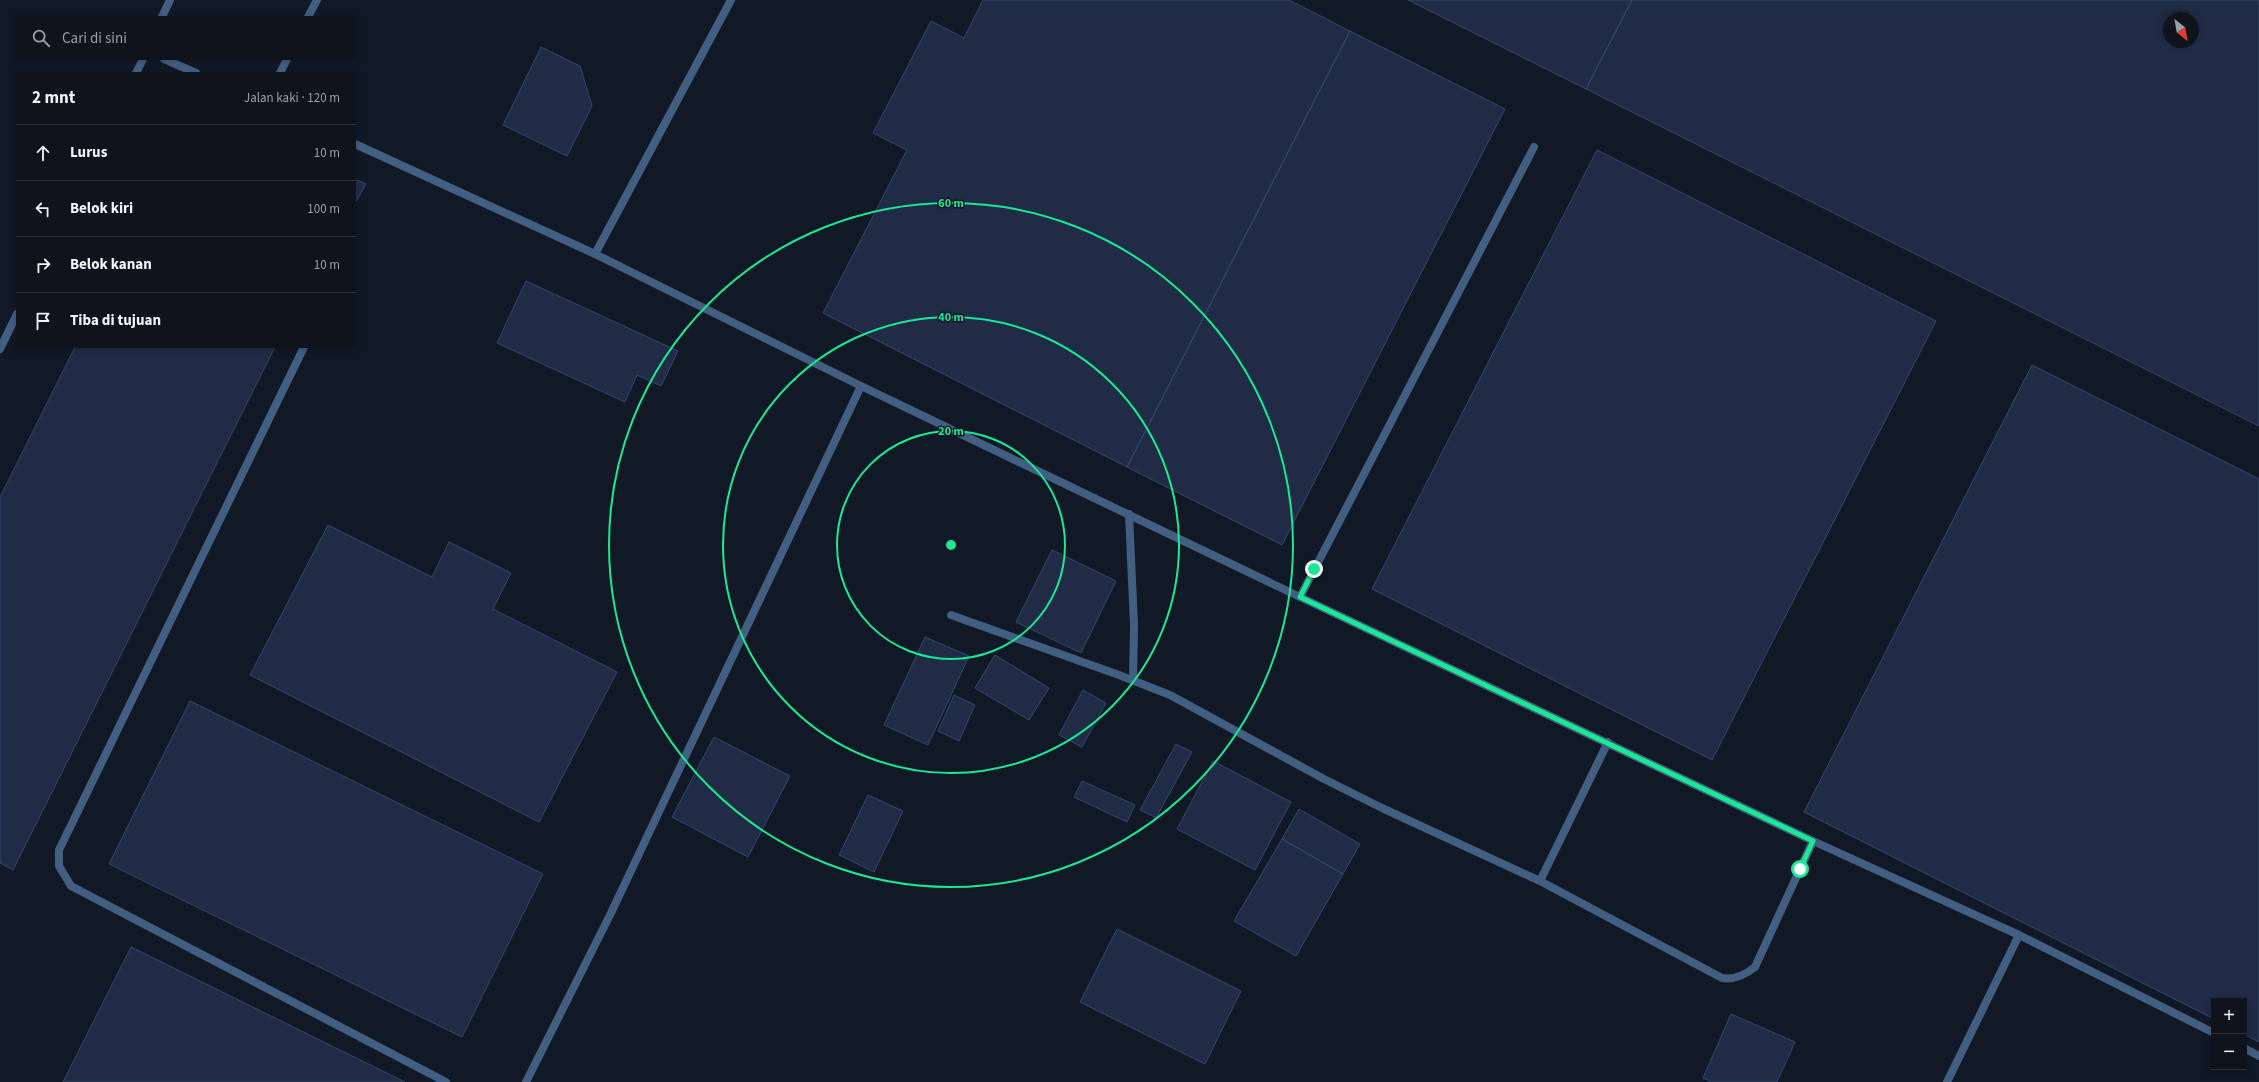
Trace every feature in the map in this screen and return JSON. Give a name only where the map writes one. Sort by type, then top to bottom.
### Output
[{"type":"lane","points":[[162,16],[170,0]]},
{"type":"lane","points":[[308,16],[316,0]]},
{"type":"lane","points":[[595,254],[731,0]]},
{"type":"lane","points":[[136,72],[142,60]]},
{"type":"lane","points":[[166,60],[194,72]]},
{"type":"lane","points":[[280,72],[286,60]]},
{"type":"lane","points":[[356,144],[595,254],[861,386],[1300,597],[1608,742],[1813,841],[2019,935],[2211,1031]]},
{"type":"lane","points":[[1300,597],[1534,147]]},
{"type":"lane","points":[[0,349],[16,316]]},
{"type":"lane","points":[[304,348],[59,850],[59,866],[71,886],[446,1082]]},
{"type":"lane","points":[[526,1082],[610,915],[861,386]]},
{"type":"lane","points":[[1129,514],[1134,625],[1133,681]]},
{"type":"lane","points":[[952,615],[1170,695],[1382,808],[1540,881],[1722,978],[1730,980],[1746,973],[1754,967],[1813,841]]},
{"type":"lane","points":[[1540,881],[1608,742]]},
{"type":"lane","points":[[1947,1082],[2019,935]]},
{"type":"lane","points":[[2247,1050],[2259,1056]]},
{"type":"building","points":[[983,0],[1289,0],[1350,31],[1127,467],[823,313],[907,150],[873,133],[931,21],[964,38]]},
{"type":"building","points":[[1408,0],[1632,0],[1586,89]]},
{"type":"building","points":[[1632,0],[2259,0],[2259,426],[1586,89]]},
{"type":"building","points":[[1350,31],[1505,109],[1282,545],[1127,467]]},
{"type":"building","points":[[541,47],[580,66],[592,106],[567,156],[503,125]]},
{"type":"building","points":[[1597,150],[1936,321],[1712,760],[1372,589]]},
{"type":"building","points":[[356,179],[366,184],[356,201]]},
{"type":"building","points":[[526,281],[678,351],[661,386],[637,375],[625,402],[497,343]]},
{"type":"building","points":[[74,348],[274,348],[13,870],[0,863],[0,497]]},
{"type":"building","points":[[2032,365],[2259,479],[2259,1042],[2247,1036],[2247,998],[2211,998],[2211,1017],[1804,812]]},
{"type":"building","points":[[328,525],[432,577],[449,542],[511,573],[493,609],[617,672],[539,822],[250,675]]},
{"type":"building","points":[[1052,550],[1116,581],[1081,653],[1016,622]]},
{"type":"building","points":[[925,637],[969,656],[928,745],[884,725]]},
{"type":"building","points":[[995,655],[1049,688],[1029,720],[975,688]]},
{"type":"building","points":[[1083,690],[1106,703],[1082,747],[1059,735]]},
{"type":"building","points":[[954,695],[975,705],[959,741],[938,731]]},
{"type":"building","points":[[190,701],[543,874],[462,1037],[109,864]]},
{"type":"building","points":[[714,737],[790,776],[748,857],[672,817]]},
{"type":"building","points":[[1176,744],[1192,752],[1156,818],[1140,810]]},
{"type":"building","points":[[1213,761],[1291,802],[1255,870],[1177,829]]},
{"type":"building","points":[[1082,781],[1135,805],[1127,822],[1074,797]]},
{"type":"building","points":[[868,795],[903,811],[874,872],[839,855]]},
{"type":"building","points":[[1299,809],[1360,844],[1343,874],[1282,839]]},
{"type":"building","points":[[1282,839],[1343,874],[1296,956],[1234,921]]},
{"type":"building","points":[[1117,929],[1241,991],[1205,1064],[1080,1002]]},
{"type":"building","points":[[131,947],[405,1082],[63,1082]]},
{"type":"building","points":[[1731,1014],[1795,1042],[1777,1082],[1712,1082],[1703,1078]]},
{"type":"route","points":[[1314,569],[1300,597],[1608,742],[1813,841],[1800,869]]}]
